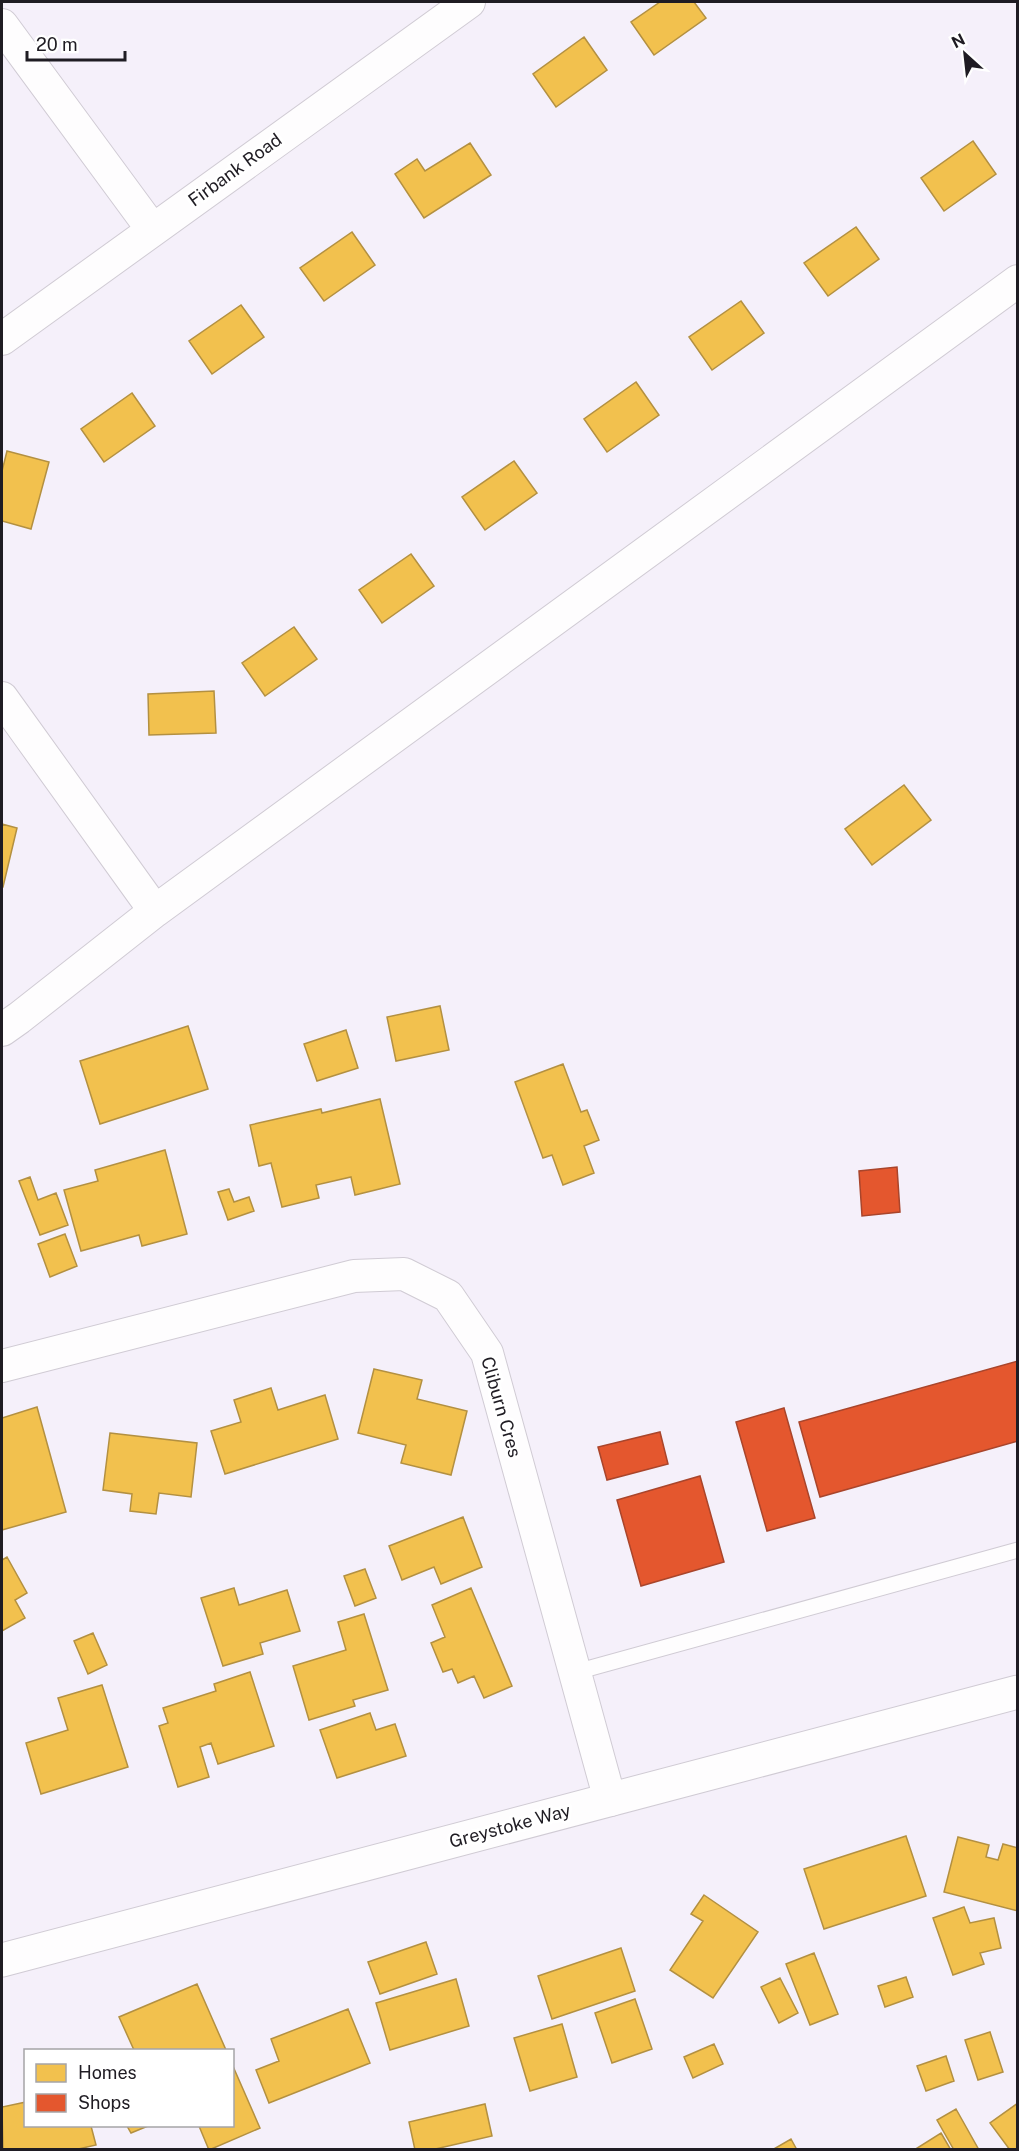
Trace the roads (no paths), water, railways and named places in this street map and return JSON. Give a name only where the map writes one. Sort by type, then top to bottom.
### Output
[{"type":"street","name":"Firbank Road","points":[[2,339],[469,2]]},
{"type":"street","points":[[2,25],[152,229]]},
{"type":"street","points":[[2,1030],[155,911],[1017,281]]},
{"type":"street","points":[[2,698],[155,911]]},
{"type":"street","name":"Cliburn Cres","points":[[2,1366],[354,1276],[404,1274],[448,1296],[487,1353],[610,1800]]},
{"type":"street","name":"Greystoke Way","points":[[2,1960],[1017,1692]]},
{"type":"lane","points":[[576,1672],[1017,1550]]}]
